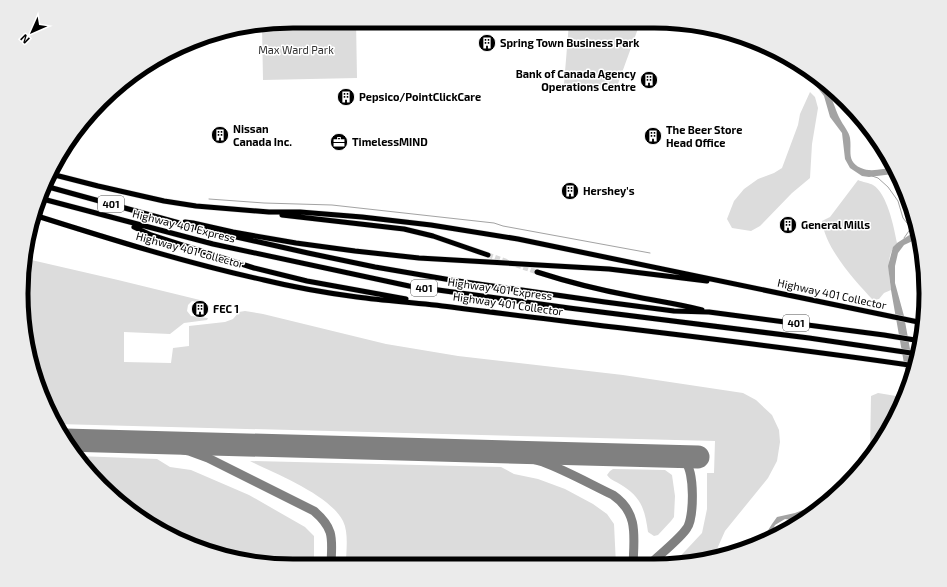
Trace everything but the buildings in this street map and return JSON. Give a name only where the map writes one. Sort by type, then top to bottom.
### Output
[{"type":"highway","name":"Highway 401 Collector","points":[[56,175],[164,201],[230,210],[300,212],[354,216],[431,225],[518,239],[917,322]]},
{"type":"highway","name":"Highway 401 Express","points":[[50,187],[213,232],[314,255],[451,280],[674,310],[708,312],[915,340]]},
{"type":"highway","name":"Highway 401 Express","points":[[45,200],[124,222],[247,252],[409,286],[886,348],[912,353]]},
{"type":"highway","points":[[269,212],[300,218],[404,229],[433,236],[488,256]]},
{"type":"highway","name":"Highway 401 Collector","points":[[39,217],[140,248],[265,280],[354,297],[447,306],[564,322],[808,350],[909,365]]},
{"type":"highway","points":[[124,222],[151,235],[254,268],[307,281],[447,306]]},
{"type":"highway","points":[[176,222],[193,223],[233,232],[296,243],[355,251],[419,258],[609,269],[735,284]]},
{"type":"highway","points":[[537,272],[569,282],[631,296],[681,304],[708,312]]},
{"type":"green space","name":"Max Ward Park","points":[[294,28],[356,28],[357,78],[263,80],[262,30]]},
{"type":"green space","points":[[569,28],[638,28],[615,92],[564,84]]},
{"type":"green space","points":[[810,92],[815,97],[818,108],[812,144],[810,178],[792,193],[760,226],[751,231],[732,228],[727,219],[734,201],[744,189],[758,179],[774,173],[782,168],[798,125],[800,114]]},
{"type":"green space","points":[[858,180],[873,185],[882,195],[889,211],[897,243],[893,248],[889,259],[891,290],[884,293],[879,299],[873,300],[842,264],[829,242],[824,231],[822,221],[830,217]]},
{"type":"green space","points":[[30,260],[204,301],[206,304],[192,301],[188,305],[187,311],[191,316],[208,318],[207,320],[184,323],[170,334],[124,332],[124,362],[171,363],[173,348],[189,346],[189,326],[225,322],[233,319],[239,312],[245,311],[386,344],[458,356],[623,375],[743,393],[756,400],[772,415],[779,430],[780,442],[777,461],[768,478],[725,531],[717,551],[679,558],[702,533],[707,509],[707,473],[714,473],[715,441],[63,424],[48,395],[33,345],[30,328],[28,294]]},
{"type":"green space","points":[[878,393],[896,396],[897,399],[892,411],[870,446],[871,396]]},
{"type":"green space","points":[[84,456],[157,459],[170,467],[191,470],[249,495],[305,527],[314,536],[314,559],[259,557],[208,545],[176,532],[132,504],[118,493],[94,469]]},
{"type":"green space","points":[[250,461],[501,467],[514,474],[538,479],[565,489],[593,504],[607,514],[614,524],[616,559],[346,559],[347,542],[345,526],[336,511],[327,502],[315,494]]},
{"type":"green space","points":[[613,469],[665,470],[672,475],[675,496],[674,517],[658,535],[654,536],[648,532],[644,511],[634,495],[610,479],[607,475]]},
{"type":"shaded area","points":[[817,84],[830,95],[850,138],[851,159],[853,162],[861,168],[869,170],[888,169],[891,174],[869,177],[862,176],[850,168],[845,159],[842,133],[830,117],[824,96]]},
{"type":"shaded area","points":[[911,234],[914,240],[904,245],[898,253],[895,266],[895,283],[904,316],[911,356],[906,375],[888,266],[893,247]]},
{"type":"shaded area","points":[[811,507],[791,520],[785,519],[775,525],[772,531],[765,534],[777,517],[795,513]]},
{"type":"waterway","points":[[872,176],[878,178],[888,187],[898,201],[903,218],[911,227]]},
{"type":"waterway","points":[[209,199],[264,203],[332,205],[494,223],[503,226],[650,253]]},
{"type":"waterway","points":[[904,238],[911,228]]},
{"type":"taxiway","points":[[132,441],[189,451],[208,458],[314,511],[321,517],[329,529],[332,541],[331,559]]},
{"type":"taxiway","points":[[492,451],[543,462],[570,473],[613,495],[621,502],[631,518],[634,535],[633,559]]},
{"type":"taxiway","points":[[656,559],[684,532],[687,528],[691,515],[692,484],[688,467],[685,462],[667,456]]},
{"type":"runway","points":[[73,440],[698,457]]},
{"type":"tunnel","points":[[488,255],[537,272]]},
{"type":"place","name":"Spring Town Business Park","points":[[487,43]]},
{"type":"place","name":"Bank of Canada Agency Operations Centre","points":[[649,80]]},
{"type":"place","name":"Pepsico/PointClickCare","points":[[346,97]]},
{"type":"place","name":"Nissan Canada Inc.","points":[[220,135]]},
{"type":"place","name":"The Beer Store Head Office","points":[[653,136]]},
{"type":"place","name":"TimelessMIND","points":[[339,142]]},
{"type":"place","name":"Hershey's","points":[[570,191]]},
{"type":"place","name":"General Mills","points":[[788,225]]},
{"type":"place","name":"FEC 1","points":[[200,309]]}]
